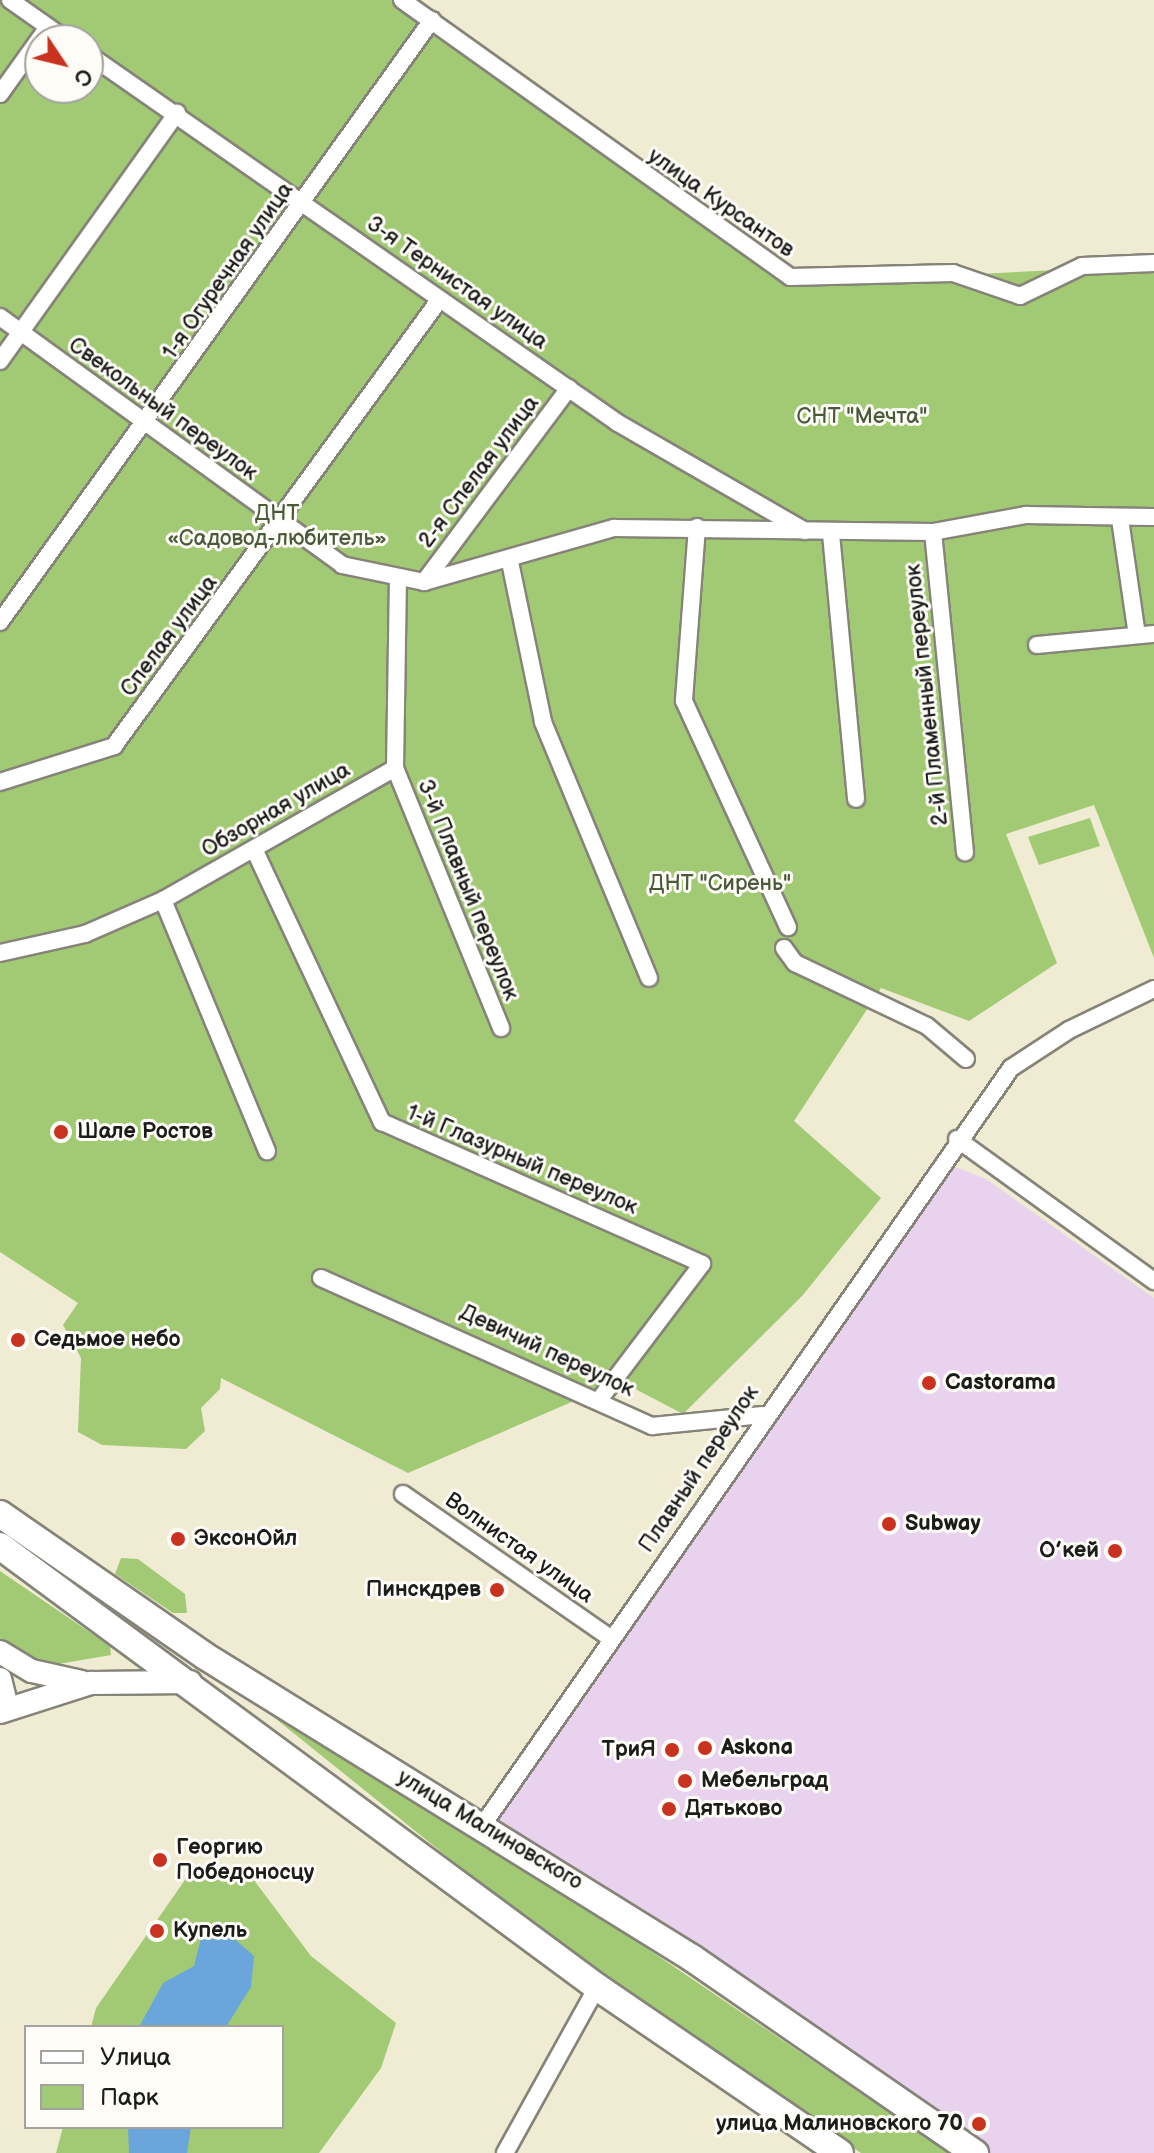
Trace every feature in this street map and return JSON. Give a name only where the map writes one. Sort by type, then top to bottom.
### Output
[{"type":"highway","name":"улица Малиновского","points":[[0,1514],[205,1656],[692,1958],[975,2153]]},
{"type":"highway","points":[[0,1546],[192,1682],[597,1987],[840,2153]]},
{"type":"main road","points":[[0,1652],[32,1671],[91,1683],[192,1682]]},
{"type":"main road","points":[[0,1679],[3,1710],[91,1683]]},
{"type":"street","points":[[10,0],[44,24]]},
{"type":"street","name":"улица Курсантов","points":[[402,0],[790,277],[953,273],[1020,296],[1082,266],[1154,263]]},
{"type":"street","name":"1-я Огуречная улица","points":[[0,622],[145,425],[432,20]]},
{"type":"street","points":[[0,94],[24,60]]},
{"type":"street","name":"3-я Тернистая улица","points":[[104,65],[569,388],[810,534]]},
{"type":"street","points":[[0,361],[177,113]]},
{"type":"street","name":"Спелая улица","points":[[0,782],[114,746],[283,523],[440,299]]},
{"type":"street","name":"Свекольный переулок","points":[[0,317],[342,565],[424,582],[510,562],[614,528],[697,527],[810,534],[933,532],[1026,515],[1120,519],[1154,517]]},
{"type":"street","name":"2-я Спелая улица","points":[[424,582],[569,388]]},
{"type":"street","points":[[1037,645],[1145,634],[1120,519]]},
{"type":"street","points":[[697,527],[684,701],[788,927]]},
{"type":"street","name":"2-й Пламенный переулок","points":[[933,532],[965,852]]},
{"type":"street","points":[[831,534],[856,799]]},
{"type":"street","points":[[510,562],[543,722],[649,978]]},
{"type":"street","points":[[395,768],[398,577]]},
{"type":"street","name":"Обзорная улица","points":[[0,953],[85,934],[163,900],[395,768]]},
{"type":"street","name":"3-й Плавный переулок","points":[[395,768],[501,1028]]},
{"type":"street","name":"1-й Глазурный переулок","points":[[254,849],[382,1122],[702,1264],[600,1399]]},
{"type":"street","points":[[163,900],[267,1151]]},
{"type":"street","points":[[784,948],[795,963],[927,1026],[966,1059]]},
{"type":"street","name":"Плавный переулок","points":[[482,1826],[762,1415],[957,1139],[1011,1068],[1069,1030],[1154,989]]},
{"type":"street","points":[[957,1139],[1154,1281]]},
{"type":"street","name":"Девичий переулок","points":[[321,1278],[600,1399],[652,1426],[762,1415]]},
{"type":"street","name":"Волнистая улица","points":[[403,1494],[610,1638]]},
{"type":"street","points":[[505,2153],[597,1987]]},
{"type":"shaded area","points":[[953,1166],[986,1179],[1154,1298],[1154,2153],[988,2153],[488,1812],[930,1179]]},
{"type":"green space","points":[[0,0],[395,0],[800,283],[1154,265],[1154,958],[1094,805],[1006,834],[1057,963],[969,1021],[881,988],[794,1121],[881,1198],[803,1295],[683,1414],[620,1381],[408,1473],[221,1378],[220,1389],[201,1408],[205,1431],[186,1449],[102,1445],[78,1432],[81,1358],[63,1325],[78,1303],[0,1252]]},
{"type":"green space","points":[[1090,818],[1100,846],[1039,865],[1028,837]]},
{"type":"green space","points":[[121,1558],[138,1559],[185,1594],[187,1613],[173,1613],[115,1574]]},
{"type":"green space","points":[[0,1571],[110,1646],[111,1655],[47,1666],[0,1644]]},
{"type":"green space","points":[[266,1711],[555,1886],[949,2153],[861,2153],[526,1920]]},
{"type":"green space","points":[[244,1867],[311,1956],[396,2023],[381,2068],[319,2153],[56,2153],[62,2129],[284,2129],[284,2025],[92,2025],[96,2008],[189,1874]]},
{"type":"water","points":[[202,1934],[229,1934],[254,1956],[251,1987],[227,2025],[140,2025],[163,1983],[194,1966]]},
{"type":"water","points":[[128,2129],[191,2129],[187,2153],[129,2153]]},
{"type":"place","name":"Шале Ростов","points":[[61,1132]]},
{"type":"place","name":"Седьмое небо","points":[[18,1340]]},
{"type":"place","name":"Castorama","points":[[929,1383]]},
{"type":"place","name":"Subway","points":[[889,1524]]},
{"type":"place","name":"ЭксонОйл","points":[[178,1539]]},
{"type":"place","name":"О’кей","points":[[1115,1551]]},
{"type":"place","name":"Пинскдрев","points":[[497,1590]]},
{"type":"place","name":"Askona","points":[[705,1748]]},
{"type":"place","name":"ТриЯ","points":[[672,1750]]},
{"type":"place","name":"Мебельград","points":[[685,1781]]},
{"type":"place","name":"Дятьково","points":[[669,1809]]},
{"type":"place","name":"Георгию Победоносцу","points":[[160,1860]]},
{"type":"place","name":"Купель","points":[[157,1931]]},
{"type":"place","name":"улица Малиновского 70","points":[[979,2124]]},
{"type":"park label","name":"СНТ \"Мечта\"","points":[[862,417]]},
{"type":"park label","name":"ДНТ «Садовод-любитель»","points":[[277,526]]},
{"type":"park label","name":"ДНТ \"Сирень\"","points":[[720,884]]}]
